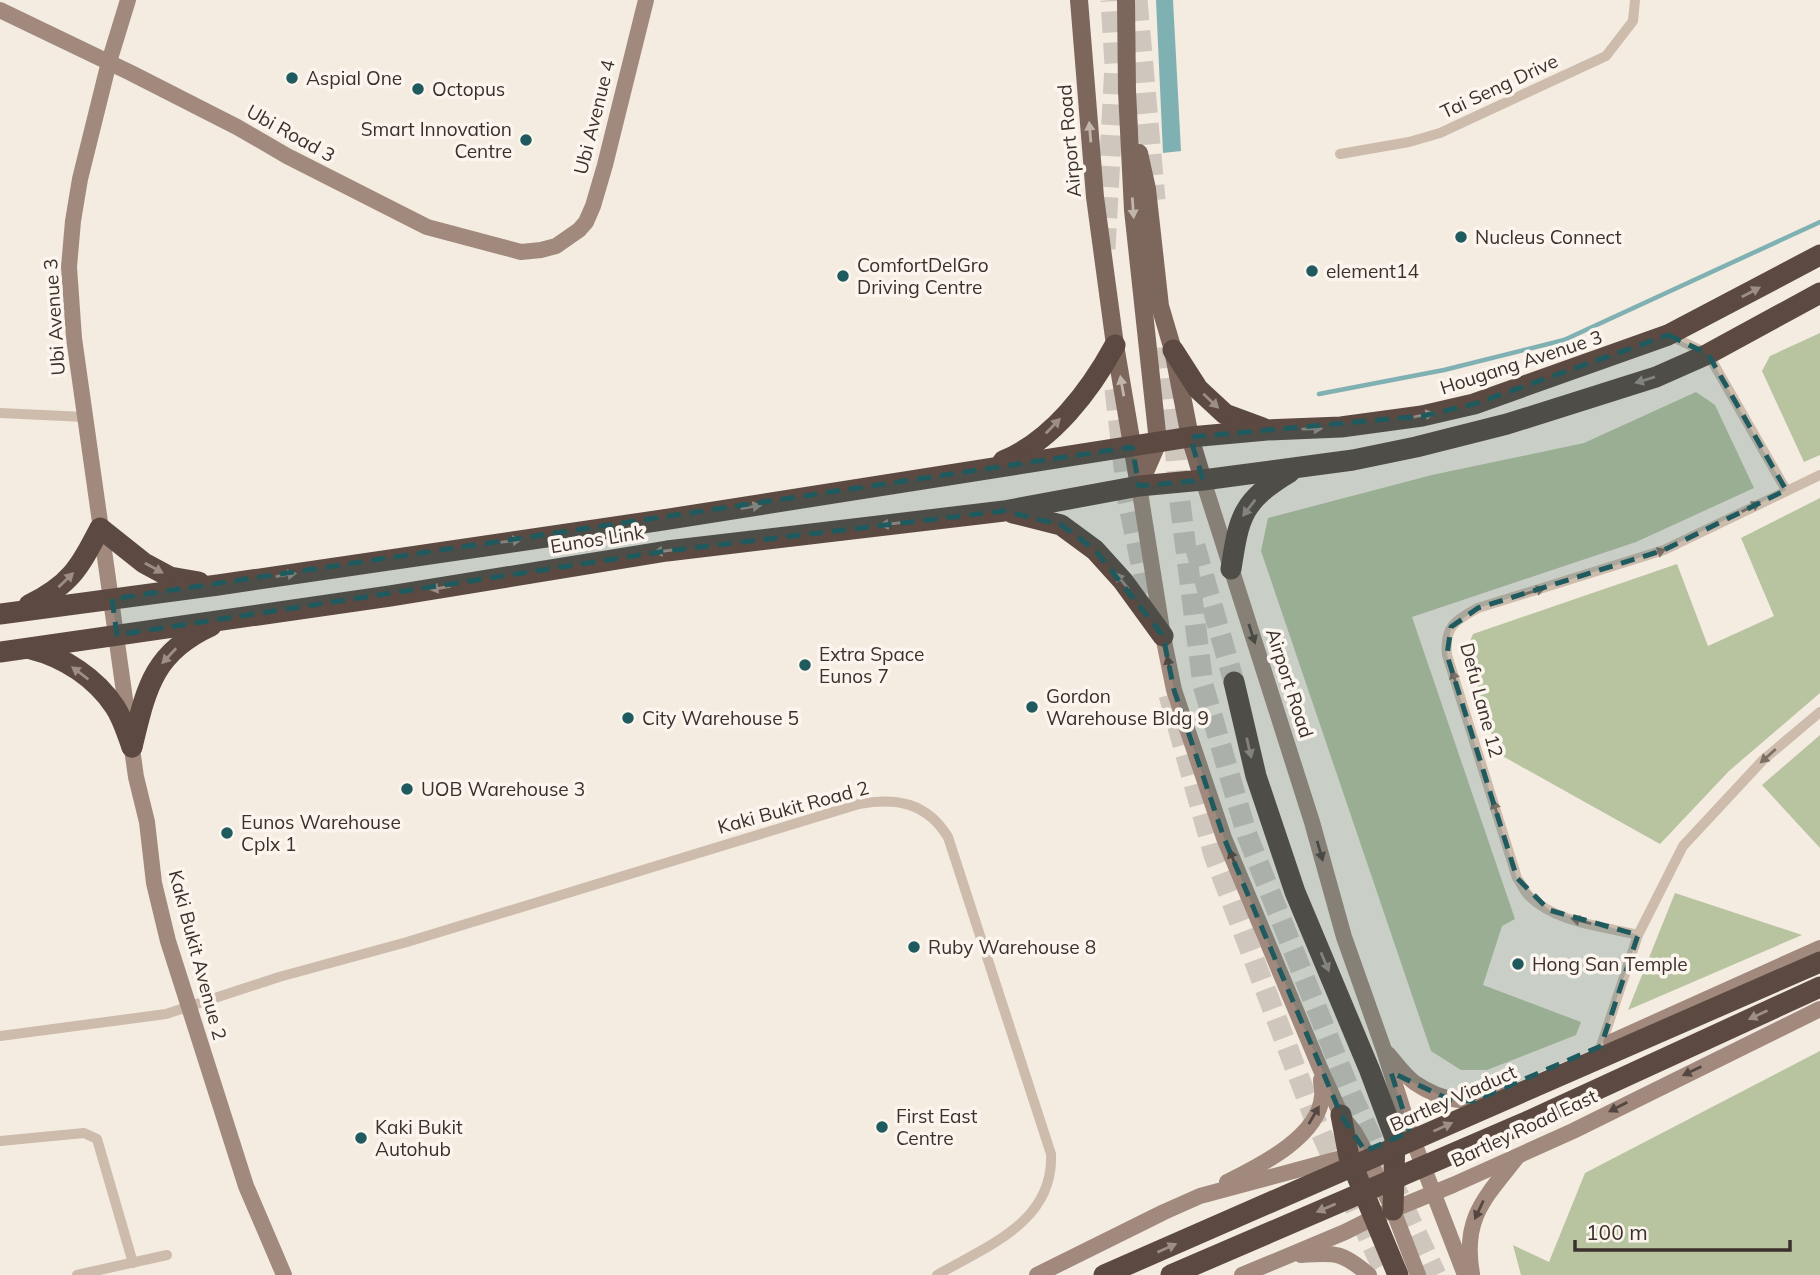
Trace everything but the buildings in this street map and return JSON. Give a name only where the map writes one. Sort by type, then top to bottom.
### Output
[{"type":"highway","name":"Hougang Avenue 3","points":[[1132,447],[1191,437],[1267,430],[1332,428],[1422,416],[1474,404],[1668,335],[1820,255]]},
{"type":"highway","points":[[1203,480],[1353,460],[1507,424],[1656,377],[1708,354],[1820,293]]},
{"type":"highway","points":[[1720,309],[1731,324],[1750,331]]},
{"type":"highway","points":[[975,472],[1016,456],[1036,443],[1079,399],[1102,369],[1115,345]]},
{"type":"highway","points":[[1173,350],[1198,389],[1225,414],[1267,430]]},
{"type":"highway","name":"Eunos Link","points":[[7,613],[218,585],[1132,447]]},
{"type":"highway","points":[[1231,569],[1237,526],[1247,507],[1271,484],[1298,468]]},
{"type":"highway","name":"Eunos Link","points":[[0,652],[390,596],[667,551],[1004,511],[1139,486],[1203,480]]},
{"type":"highway","points":[[1004,511],[1061,525],[1095,550],[1123,581],[1163,636]]},
{"type":"highway","points":[[7,613],[52,593],[71,577],[100,528],[129,553],[170,577],[218,585]]},
{"type":"highway","points":[[132,747],[145,693],[154,674],[183,641],[226,619]]},
{"type":"highway","points":[[26,648],[48,653],[85,675],[115,707],[132,747]]},
{"type":"highway","points":[[1234,682],[1256,776],[1295,892],[1370,1071],[1403,1135],[1384,1213]]},
{"type":"highway","name":"Bartley Viaduct","points":[[1104,1275],[1820,962]]},
{"type":"highway","points":[[1171,1275],[1524,1123],[1820,987]]},
{"type":"highway","points":[[1341,1115],[1384,1213],[1398,1275]]},
{"type":"main road","name":"Ubi Avenue 3","points":[[117,635],[71,306],[71,242],[80,179],[109,62],[128,0]]},
{"type":"main road","name":"Ubi Avenue 4","points":[[570,237],[586,222],[593,206],[646,0]]},
{"type":"main road","name":"Airport Road","points":[[1079,0],[1095,197],[1115,345],[1174,690],[1224,838],[1341,1115]]},
{"type":"main road","name":"Airport Road","points":[[1126,0],[1133,210],[1158,442],[1139,486]]},
{"type":"main road","name":"Ubi Road 3","points":[[0,10],[237,127],[286,156],[427,227],[521,252],[556,246],[570,237]]},
{"type":"main road","name":"Airport Road","points":[[1127,91],[1147,190],[1160,306],[1203,480],[1312,822],[1344,937],[1384,1050],[1403,1135],[1433,1194],[1465,1275]]},
{"type":"main road","name":"Kaki Bukit Avenue 2","points":[[117,635],[136,777],[147,822],[154,883],[168,941],[246,1186],[284,1275]]},
{"type":"main road","points":[[1384,1050],[1413,1082],[1450,1100],[1474,1101],[1492,1096],[1820,948]]},
{"type":"main road","name":"Bartley Road East","points":[[1242,1275],[1518,1155],[1820,1009]]},
{"type":"main road","points":[[1037,1275],[1267,1161],[1301,1134],[1319,1109],[1322,1097],[1320,1068]]},
{"type":"main road","points":[[1200,1196],[1357,1154],[1403,1135]]},
{"type":"main road","points":[[1472,1275],[1467,1249],[1477,1209],[1518,1155]]},
{"type":"main road","points":[[1384,1213],[1418,1275]]},
{"type":"main road","points":[[1289,1255],[1333,1253],[1345,1256],[1368,1275]]},
{"type":"street","name":"Tai Seng Drive","points":[[1340,154],[1409,142],[1440,133],[1606,56],[1633,21],[1635,0]]},
{"type":"street","points":[[1668,335],[1708,354],[1786,490]]},
{"type":"street","points":[[0,413],[85,417]]},
{"type":"street","name":"Defu Lane 12","points":[[1637,935],[1572,919],[1549,910],[1529,895],[1517,878],[1447,655],[1446,642],[1451,627],[1458,618],[1478,608],[1664,550],[1820,475]]},
{"type":"street","points":[[1601,1046],[1637,935],[1683,846],[1763,760],[1820,712]]},
{"type":"street","name":"Kaki Bukit Road 2","points":[[0,1036],[166,1014],[279,977],[407,942],[859,804],[894,801],[923,811],[939,822],[948,837],[1051,1154],[1048,1184],[1043,1199],[1032,1214],[1019,1226],[937,1275]]},
{"type":"street","points":[[1610,1019],[1622,1037]]},
{"type":"street","points":[[0,1141],[84,1133],[97,1139],[133,1263]]},
{"type":"street","points":[[77,1275],[167,1255]]},
{"type":"highlighted area","points":[[1668,335],[1708,354],[1786,490],[1664,550],[1478,608],[1451,627],[1447,655],[1517,878],[1549,910],[1638,935],[1601,1046],[1474,1101],[1450,1100],[1391,1072],[1410,1132],[1365,1151],[1341,1115],[1224,838],[1174,690],[1163,636],[1095,550],[1061,525],[1004,511],[667,551],[117,635],[112,599],[1132,447],[1139,486],[1203,480],[1190,437],[1422,416],[1474,404]]},
{"type":"green space","points":[[1820,333],[1820,455],[1804,462],[1762,371],[1770,356]]},
{"type":"green space","points":[[1696,392],[1715,405],[1754,488],[1636,542],[1412,617],[1515,919],[1502,926],[1483,985],[1581,1022],[1576,1035],[1487,1070],[1461,1070],[1431,1051],[1261,551],[1268,518],[1432,475],[1584,443]]},
{"type":"green space","points":[[1820,498],[1820,693],[1729,771],[1660,844],[1497,753],[1467,649],[1473,634],[1677,564],[1708,646],[1774,616],[1741,538]]},
{"type":"green space","points":[[1820,735],[1820,848],[1762,785]]},
{"type":"green space","points":[[1675,893],[1802,935],[1628,1010]]},
{"type":"green space","points":[[1820,1051],[1820,1275],[1521,1275],[1513,1245],[1549,1262],[1585,1173]]},
{"type":"water","points":[[1156,0],[1173,0],[1181,151],[1163,153]]},
{"type":"waterway","points":[[1319,394],[1444,370],[1564,340],[1820,222]]},
{"type":"tunnel","points":[[1105,249],[1115,65],[1111,0]]},
{"type":"tunnel","points":[[1137,0],[1155,200]]},
{"type":"tunnel","points":[[1167,347],[1179,494],[1203,685],[1247,835],[1351,1094],[1436,1275]]},
{"type":"tunnel","points":[[1115,389],[1128,501],[1154,626]]},
{"type":"tunnel","points":[[1195,546],[1234,682]]},
{"type":"tunnel","points":[[1169,695],[1214,855],[1314,1117],[1388,1275]]},
{"type":"place","name":"Aspial One","points":[[292,78]]},
{"type":"place","name":"Octopus","points":[[418,89]]},
{"type":"place","name":"Smart Innovation Centre","points":[[526,140]]},
{"type":"place","name":"Nucleus Connect","points":[[1461,237]]},
{"type":"place","name":"element14","points":[[1312,271]]},
{"type":"place","name":"ComfortDelGro Driving Centre","points":[[843,276]]},
{"type":"place","name":"Extra Space Eunos 7","points":[[805,665]]},
{"type":"place","name":"Gordon Warehouse Bldg 9","points":[[1032,707]]},
{"type":"place","name":"City Warehouse 5","points":[[628,718]]},
{"type":"place","name":"UOB Warehouse 3","points":[[407,789]]},
{"type":"place","name":"Eunos Warehouse Cplx 1","points":[[227,833]]},
{"type":"place","name":"Ruby Warehouse 8","points":[[914,947]]},
{"type":"place","name":"Hong San Temple","points":[[1518,964]]},
{"type":"place","name":"First East Centre","points":[[882,1127]]},
{"type":"place","name":"Kaki Bukit Autohub","points":[[361,1138]]}]
